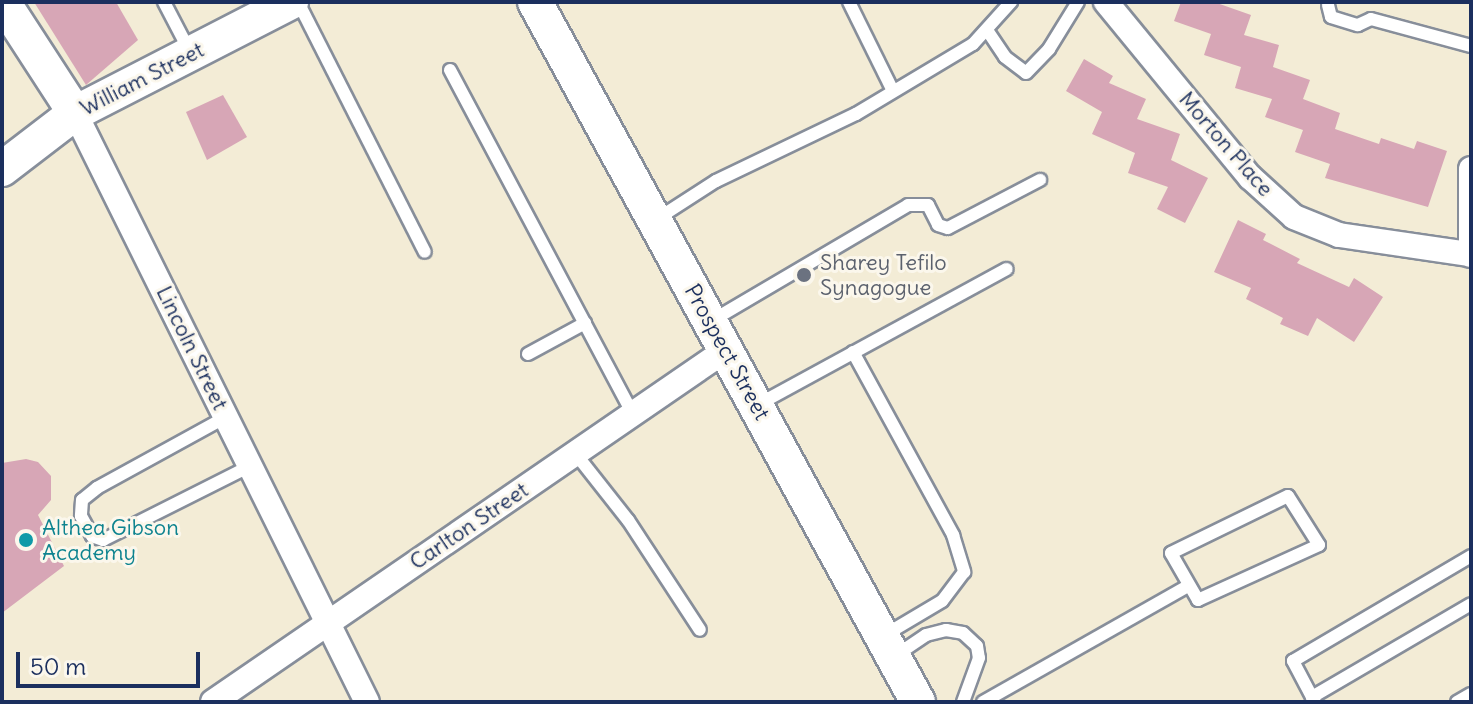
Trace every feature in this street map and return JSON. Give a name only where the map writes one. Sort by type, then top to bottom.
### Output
[{"type":"street","name":"William Street","points":[[2,169],[75,113],[291,2]]},
{"type":"street","name":"Morton Place","points":[[1106,2],[1250,177],[1294,217],[1339,235],[1471,255]]},
{"type":"street","name":"Prospect Street","points":[[541,4],[918,702]]},
{"type":"street","name":"Lincoln Street","points":[[4,9],[75,113],[367,702]]},
{"type":"street","points":[[1471,169],[1471,255]]},
{"type":"street","name":"Carlton Street","points":[[213,702],[633,414],[718,336]]},
{"type":"lane","points":[[164,2],[190,53]]},
{"type":"lane","points":[[298,2],[425,252]]},
{"type":"lane","points":[[849,2],[893,91]]},
{"type":"lane","points":[[655,220],[745,165],[893,91],[987,30],[1011,2]]},
{"type":"lane","points":[[987,30],[1005,57],[1026,73],[1049,49],[1078,2]]},
{"type":"lane","points":[[1328,5],[1331,17],[1358,25],[1371,19],[1471,46]]},
{"type":"lane","points":[[450,70],[633,414]]},
{"type":"lane","points":[[718,336],[908,205],[928,205],[938,225],[948,228],[1040,180]]},
{"type":"lane","points":[[756,405],[1007,269]]},
{"type":"lane","points":[[528,354],[585,323]]},
{"type":"lane","points":[[853,352],[953,535],[964,572],[942,601],[888,647]]},
{"type":"lane","points":[[226,417],[97,488],[82,500],[81,516],[92,536],[103,540],[250,466]]},
{"type":"lane","points":[[575,453],[628,520],[700,630]]},
{"type":"lane","points":[[1288,496],[1319,545],[1198,600],[1186,587],[1171,553],[1288,496]]},
{"type":"lane","points":[[1471,556],[1293,661],[1313,700],[1471,604]]},
{"type":"lane","points":[[983,702],[1186,587]]},
{"type":"lane","points":[[888,647],[946,630],[963,633],[977,646],[979,658],[963,702]]},
{"type":"lane","points":[[1457,702],[1471,694]]},
{"type":"building","points":[[34,2],[116,2],[138,40],[86,85]]},
{"type":"building","points":[[1181,2],[1214,2],[1251,15],[1244,35],[1279,45],[1273,67],[1310,80],[1303,99],[1340,113],[1335,129],[1379,144],[1381,138],[1414,149],[1417,141],[1447,151],[1428,207],[1325,178],[1330,164],[1295,152],[1303,130],[1265,117],[1272,99],[1235,88],[1241,67],[1204,55],[1211,34],[1174,21]]},
{"type":"building","points":[[1084,59],[1113,76],[1109,83],[1146,99],[1137,119],[1180,134],[1171,160],[1208,178],[1185,223],[1157,209],[1168,187],[1128,173],[1135,153],[1092,134],[1102,112],[1066,91]]},
{"type":"building","points":[[223,95],[247,137],[207,160],[186,112]]},
{"type":"building","points":[[1238,220],[1266,234],[1263,240],[1300,259],[1297,263],[1349,287],[1354,278],[1383,297],[1354,342],[1317,318],[1308,336],[1280,324],[1283,318],[1246,299],[1251,288],[1214,272]]},
{"type":"building","name":"Althea Gibson Academy","points":[[26,459],[38,462],[51,476],[51,500],[38,515],[64,566],[2,613],[2,463]]},
{"type":"place","name":"Sharey Tefilo Synagogue","points":[[804,275]]},
{"type":"place","name":"Althea Gibson Academy","points":[[26,540]]}]
